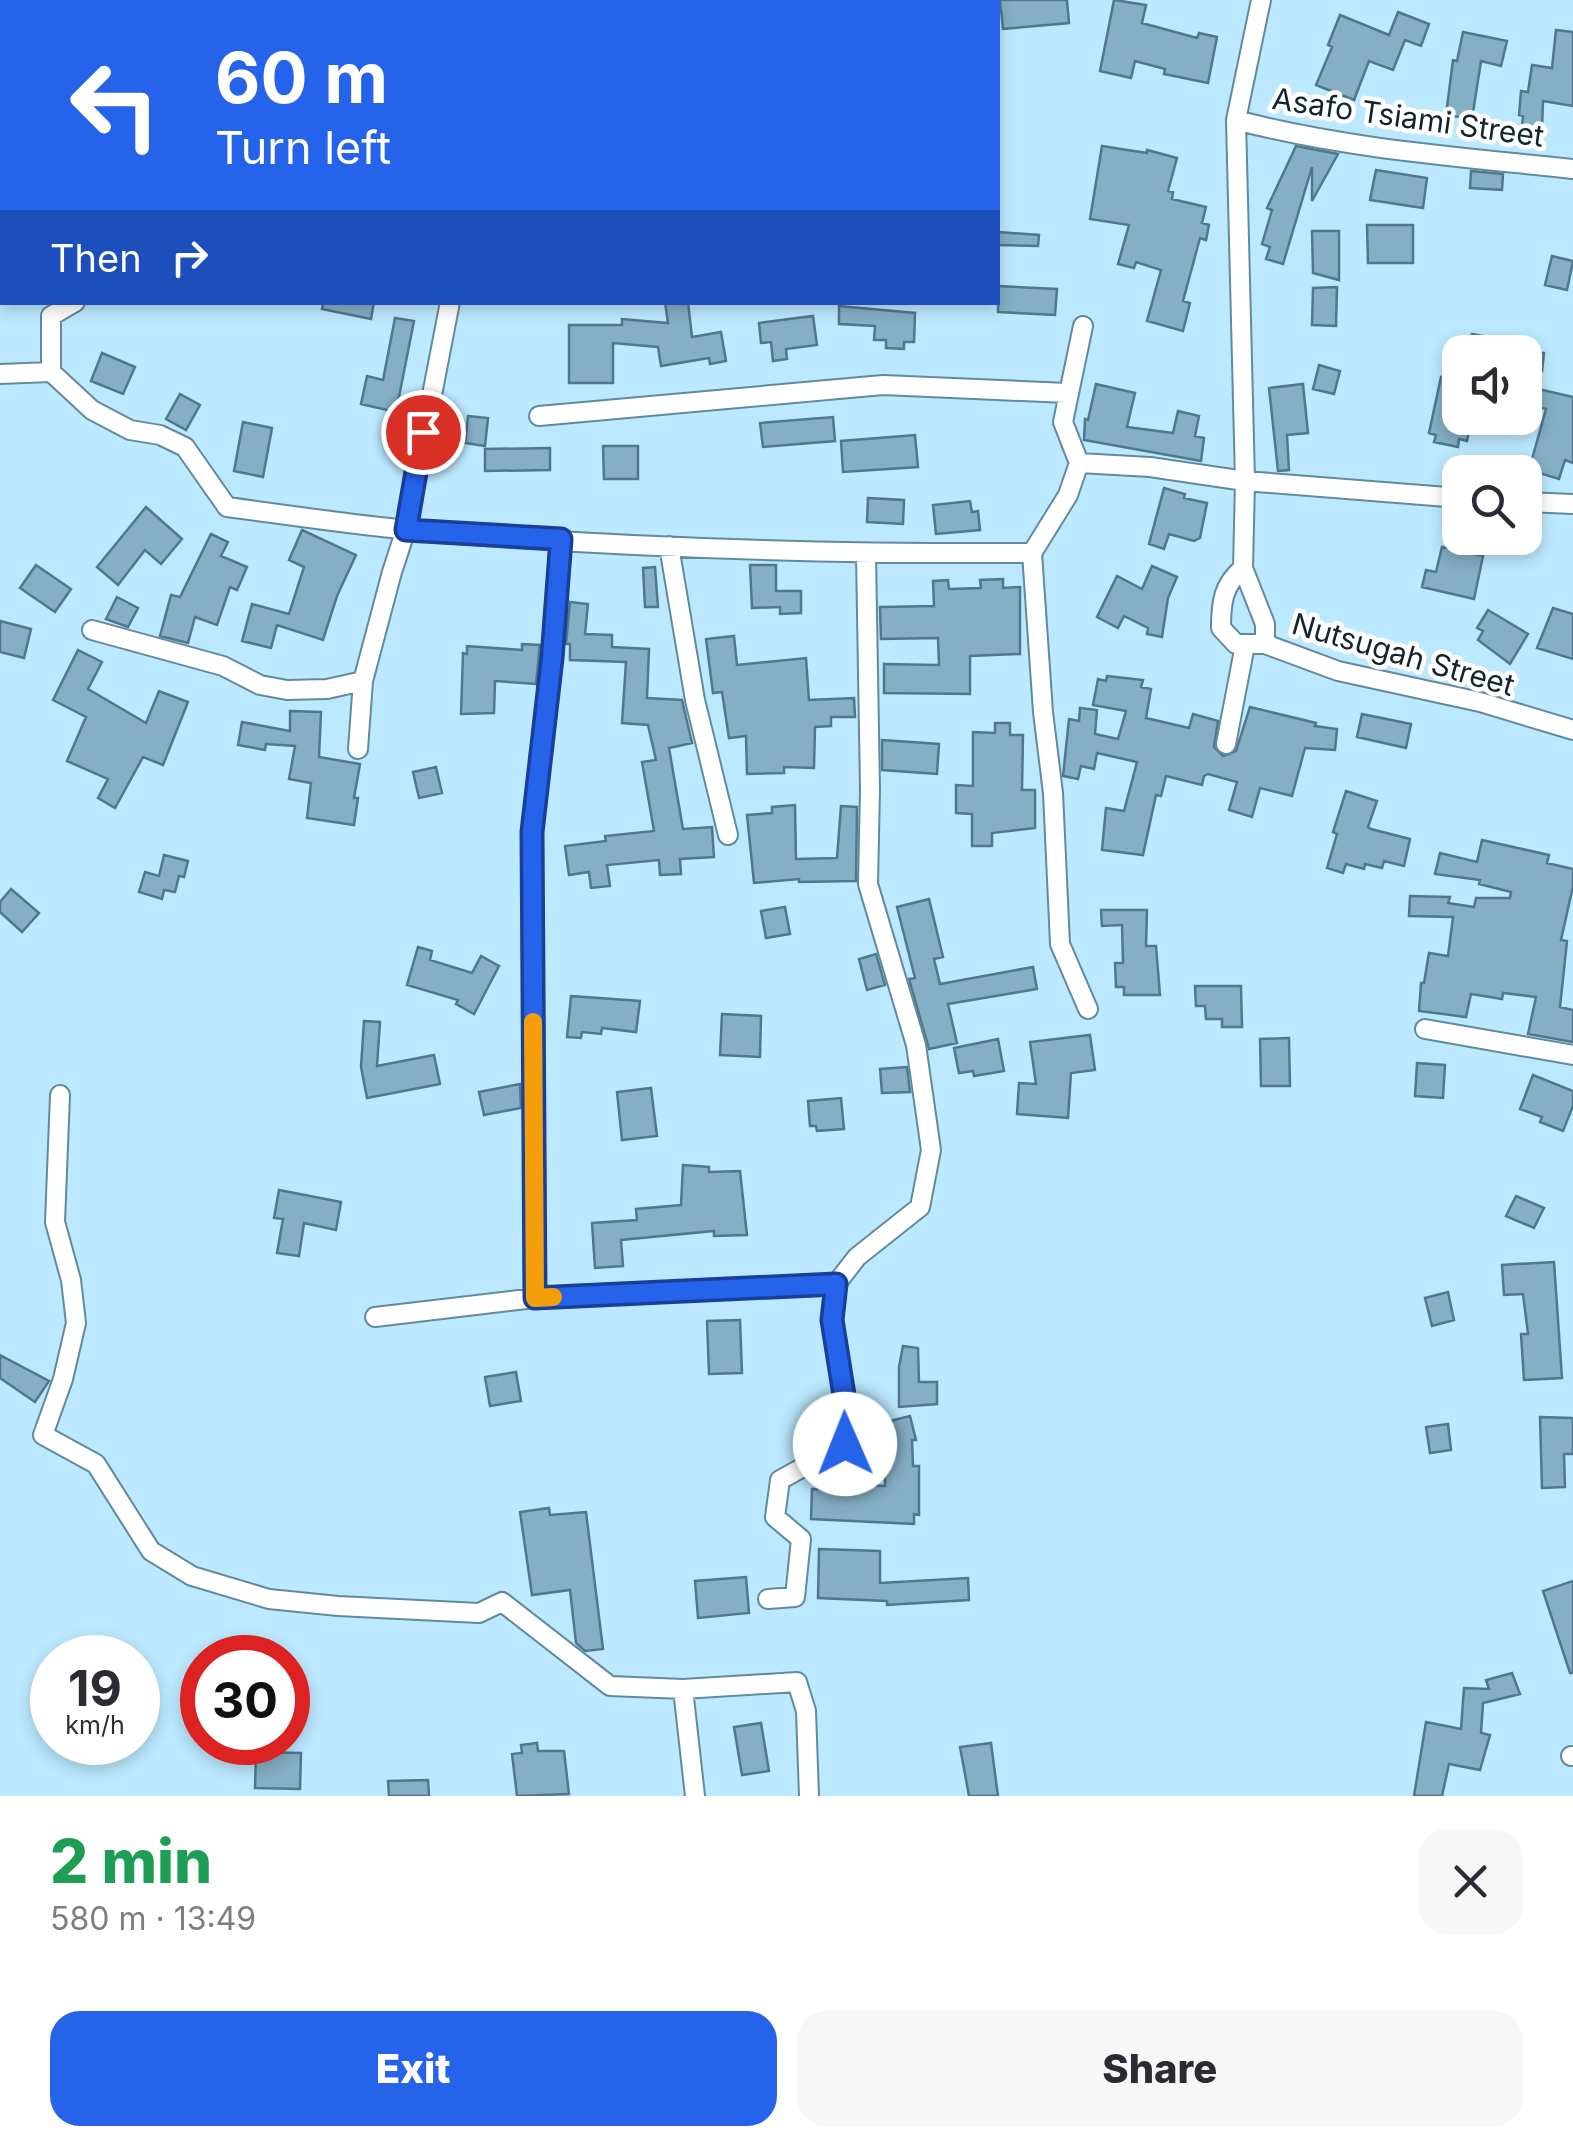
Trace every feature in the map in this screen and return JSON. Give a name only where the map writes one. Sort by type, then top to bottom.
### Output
[{"type":"street","name":"Nutsugah Street","points":[[1261,0],[1236,120],[1245,481],[1243,568],[1264,624],[1264,644],[1338,670],[1480,702],[1573,730]]},
{"type":"street","name":"Asafo Tsiami Street","points":[[1236,120],[1280,131],[1451,156],[1573,169]]},
{"type":"street","points":[[70,305],[51,316],[52,372],[92,410],[130,430],[160,434],[185,447],[226,507],[406,530],[669,546],[866,554],[1032,553]]},
{"type":"street","points":[[358,750],[363,681],[406,530],[449,305]]},
{"type":"street","points":[[1083,326],[1063,422],[1079,462],[1068,495],[1032,553],[1053,792],[1060,944],[1088,1010]]},
{"type":"street","points":[[0,374],[52,372]]},
{"type":"street","points":[[539,416],[884,385],[1067,393]]},
{"type":"street","points":[[1079,462],[1245,481],[1442,497]]},
{"type":"street","points":[[1542,503],[1573,504]]},
{"type":"street","points":[[535,1298],[532,832],[561,539]]},
{"type":"street","points":[[669,546],[695,700],[728,835]]},
{"type":"street","points":[[768,1599],[795,1597],[801,1539],[775,1517],[780,1480],[845,1444],[844,1395],[832,1320],[836,1284],[857,1257],[920,1207],[931,1150],[916,1045],[868,884],[866,554]]},
{"type":"street","points":[[1243,568],[1228,580],[1221,628],[1236,644],[1264,644]]},
{"type":"street","points":[[92,630],[224,666],[260,685],[287,690],[327,689],[363,681]]},
{"type":"street","points":[[1226,744],[1245,645]]},
{"type":"street","points":[[1425,1029],[1573,1055]]},
{"type":"street","points":[[60,1094],[55,1222],[71,1280],[76,1324],[44,1435],[96,1464],[151,1550],[192,1576],[269,1600],[449,1613],[479,1613],[502,1602],[610,1686],[682,1689],[797,1682],[806,1711],[809,1796]]},
{"type":"street","points":[[374,1317],[535,1298],[836,1284]]},
{"type":"street","points":[[682,1689],[696,1796]]},
{"type":"building","points":[[1000,0],[1067,0],[1069,23],[1003,29]]},
{"type":"building","points":[[1114,0],[1146,5],[1142,23],[1197,38],[1199,33],[1217,37],[1208,83],[1164,74],[1165,69],[1135,61],[1131,78],[1100,71]]},
{"type":"building","points":[[1398,12],[1429,24],[1421,46],[1405,40],[1393,70],[1369,61],[1354,100],[1316,85],[1340,15],[1389,35]]},
{"type":"building","points":[[1556,30],[1573,32],[1573,106],[1543,101],[1542,129],[1522,127],[1521,91],[1528,92],[1532,65],[1552,68]]},
{"type":"building","points":[[1463,32],[1507,41],[1501,66],[1481,61],[1472,119],[1446,115],[1453,60],[1457,61]]},
{"type":"building","points":[[1102,146],[1147,150],[1177,158],[1168,191],[1173,192],[1172,199],[1206,207],[1202,223],[1209,225],[1206,240],[1200,238],[1183,301],[1190,303],[1183,331],[1147,321],[1161,270],[1136,262],[1134,268],[1118,264],[1129,225],[1090,219]]},
{"type":"building","points":[[1296,146],[1338,154],[1312,201],[1312,167],[1283,264],[1266,259],[1270,247],[1262,244],[1272,210],[1267,208]]},
{"type":"building","points":[[1376,170],[1427,178],[1423,208],[1370,200]]},
{"type":"building","points":[[1471,171],[1503,174],[1502,190],[1470,188]]},
{"type":"building","points":[[1367,225],[1413,225],[1413,263],[1368,263]]},
{"type":"building","points":[[1312,231],[1339,231],[1339,280],[1313,273]]},
{"type":"building","points":[[1000,232],[1039,235],[1038,246],[1000,245]]},
{"type":"building","points":[[1552,256],[1573,261],[1567,290],[1545,285]]},
{"type":"building","points":[[1000,286],[1057,289],[1055,315],[998,312]]},
{"type":"building","points":[[1337,287],[1336,326],[1312,325],[1313,288]]},
{"type":"building","points":[[323,305],[373,305],[371,319],[322,309]]},
{"type":"building","points":[[665,305],[688,305],[692,337],[721,332],[726,361],[710,364],[709,358],[661,366],[658,347],[613,343],[613,383],[569,383],[569,325],[622,325],[622,319],[668,323]]},
{"type":"building","points":[[839,306],[915,313],[914,342],[904,342],[904,349],[886,348],[886,340],[874,340],[875,326],[839,324]]},
{"type":"building","points":[[813,316],[817,345],[786,349],[787,359],[773,361],[771,342],[761,343],[759,323]]},
{"type":"building","points":[[395,318],[414,321],[396,412],[361,404],[367,376],[383,380]]},
{"type":"building","points":[[102,353],[135,367],[123,394],[91,381]]},
{"type":"building","points":[[1319,365],[1340,371],[1334,394],[1313,389]]},
{"type":"building","points":[[1442,377],[1442,435],[1468,435],[1467,441],[1459,439],[1458,447],[1434,442],[1436,435],[1429,433]]},
{"type":"building","points":[[1096,384],[1135,393],[1127,427],[1173,433],[1178,411],[1199,416],[1195,436],[1204,438],[1201,461],[1084,440],[1085,419],[1088,420]]},
{"type":"building","points":[[1303,384],[1308,433],[1287,435],[1289,470],[1278,471],[1269,388]]},
{"type":"building","points":[[1542,390],[1573,397],[1573,463],[1565,460],[1559,479],[1542,474],[1542,455],[1533,455],[1542,435],[1546,409],[1542,408]]},
{"type":"building","points":[[180,394],[200,405],[186,430],[166,419]]},
{"type":"building","points":[[468,416],[488,418],[485,446],[465,443]]},
{"type":"building","points":[[833,417],[835,441],[763,447],[760,423]]},
{"type":"building","points":[[243,422],[272,428],[263,477],[234,471]]},
{"type":"building","points":[[915,435],[918,467],[843,472],[841,441]]},
{"type":"building","points":[[603,446],[638,446],[638,479],[604,479]]},
{"type":"building","points":[[550,448],[550,470],[485,471],[485,449]]},
{"type":"building","points":[[1164,488],[1207,503],[1200,538],[1194,541],[1169,534],[1164,549],[1149,544]]},
{"type":"building","points":[[868,498],[904,500],[903,524],[867,522]]},
{"type":"building","points":[[970,501],[972,512],[978,511],[980,530],[936,534],[933,505]]},
{"type":"building","points":[[146,507],[182,539],[161,564],[145,550],[118,585],[97,567]]},
{"type":"building","points":[[302,530],[356,555],[323,640],[277,625],[271,648],[242,641],[252,604],[289,614],[304,567],[289,560]]},
{"type":"building","points":[[211,534],[228,542],[221,556],[247,567],[237,590],[230,587],[217,625],[195,617],[188,643],[160,636],[171,595],[180,597]]},
{"type":"building","points":[[1442,547],[1442,555],[1483,556],[1474,599],[1422,587],[1426,570],[1436,572]]},
{"type":"building","points":[[36,565],[71,589],[55,612],[20,588]]},
{"type":"building","points":[[750,565],[776,565],[776,591],[801,591],[801,613],[780,614],[780,607],[752,608]]},
{"type":"building","points":[[1152,566],[1177,577],[1168,598],[1162,637],[1147,634],[1148,628],[1124,616],[1118,628],[1097,617],[1117,576],[1142,589]]},
{"type":"building","points":[[655,567],[658,607],[645,607],[643,568]]},
{"type":"building","points":[[1003,579],[1003,588],[1020,587],[1020,654],[970,656],[970,694],[884,693],[884,664],[939,665],[938,638],[881,639],[880,607],[934,606],[933,581],[948,580],[949,589],[981,588],[980,580]]},
{"type":"building","points":[[117,597],[138,608],[128,627],[106,619]]},
{"type":"building","points":[[570,602],[588,604],[585,634],[612,635],[612,647],[649,649],[647,698],[682,700],[692,743],[669,748],[683,829],[712,827],[714,857],[680,859],[681,874],[660,875],[659,860],[607,865],[610,886],[591,888],[589,872],[569,875],[565,846],[606,841],[605,836],[654,831],[642,762],[656,760],[648,725],[622,723],[626,662],[570,660],[570,644],[566,644]]},
{"type":"building","points":[[1553,608],[1573,614],[1573,659],[1537,648]]},
{"type":"building","points":[[1488,610],[1528,634],[1510,664],[1478,640],[1483,631],[1477,628]]},
{"type":"building","points":[[0,621],[31,629],[24,658],[0,652]]},
{"type":"building","points":[[734,636],[737,665],[806,658],[809,700],[854,698],[855,717],[831,717],[831,726],[815,727],[814,768],[784,767],[784,773],[747,774],[746,736],[729,738],[722,692],[713,693],[706,639]]},
{"type":"building","points":[[522,644],[540,645],[536,684],[495,681],[494,713],[461,714],[463,653],[467,654],[467,646],[522,650]]},
{"type":"building","points":[[78,650],[102,662],[88,689],[146,723],[159,691],[188,702],[163,765],[143,757],[115,808],[98,798],[108,779],[67,761],[86,717],[53,700]]},
{"type":"building","points":[[1107,676],[1143,680],[1141,687],[1151,689],[1146,718],[1189,728],[1193,714],[1218,721],[1214,747],[1223,756],[1236,751],[1250,707],[1337,729],[1335,750],[1305,748],[1292,796],[1260,788],[1252,817],[1229,810],[1237,782],[1208,774],[1202,785],[1166,776],[1161,796],[1156,795],[1143,855],[1102,850],[1106,808],[1124,811],[1137,762],[1097,753],[1094,769],[1081,766],[1078,779],[1063,776],[1069,719],[1079,721],[1080,708],[1097,710],[1095,734],[1118,739],[1126,711],[1093,705],[1098,679],[1106,681]]},
{"type":"building","points":[[290,711],[321,712],[319,757],[360,764],[354,825],[307,818],[311,783],[289,779],[295,746],[266,744],[265,750],[238,745],[242,722],[290,731]]},
{"type":"building","points":[[1362,714],[1411,724],[1406,748],[1357,737]]},
{"type":"building","points":[[995,723],[1010,723],[1010,735],[1023,735],[1022,790],[1035,790],[1035,828],[992,833],[992,846],[972,846],[972,814],[956,813],[956,785],[973,786],[973,732],[995,733]]},
{"type":"building","points":[[882,740],[939,744],[937,774],[882,770]]},
{"type":"building","points":[[436,767],[442,793],[419,798],[413,772]]},
{"type":"building","points":[[1346,791],[1377,801],[1368,827],[1410,839],[1404,866],[1384,861],[1382,868],[1346,864],[1343,873],[1327,868]]},
{"type":"building","points":[[795,805],[796,859],[837,858],[841,806],[857,807],[856,881],[799,879],[754,883],[747,815],[772,813],[772,807]]},
{"type":"building","points":[[1482,840],[1549,855],[1547,863],[1573,869],[1561,940],[1567,941],[1560,1007],[1573,1010],[1573,1042],[1528,1034],[1536,997],[1503,993],[1502,999],[1471,994],[1466,1017],[1419,1011],[1429,953],[1448,956],[1453,917],[1409,916],[1410,896],[1450,897],[1448,903],[1474,907],[1476,898],[1510,898],[1511,892],[1479,884],[1480,880],[1435,874],[1440,853],[1477,862]]},
{"type":"building","points":[[164,855],[188,861],[175,892],[164,890],[162,899],[139,892],[145,872],[159,876]]},
{"type":"building","points":[[11,889],[39,913],[22,932],[0,912],[0,902]]},
{"type":"building","points":[[929,899],[943,957],[934,959],[940,984],[1033,967],[1037,989],[948,1004],[957,1043],[929,1049],[909,979],[915,978],[897,907]]},
{"type":"building","points":[[785,907],[790,934],[766,938],[761,911]]},
{"type":"building","points":[[1101,910],[1147,910],[1146,946],[1156,946],[1160,995],[1124,995],[1124,987],[1116,987],[1115,963],[1123,963],[1122,925],[1102,926]]},
{"type":"building","points":[[418,947],[432,951],[430,960],[472,973],[481,956],[499,966],[474,1014],[456,1004],[458,1000],[407,985]]},
{"type":"building","points":[[876,954],[885,985],[867,990],[859,959]]},
{"type":"building","points":[[1195,986],[1241,986],[1242,1027],[1222,1027],[1222,1019],[1206,1019],[1205,1006],[1196,1006]]},
{"type":"building","points":[[571,996],[640,1001],[636,1032],[602,1028],[601,1034],[582,1032],[581,1038],[567,1037]]},
{"type":"building","points":[[722,1014],[761,1016],[760,1057],[720,1055]]},
{"type":"building","points":[[364,1021],[380,1022],[377,1066],[434,1055],[440,1084],[367,1098],[361,1067]]},
{"type":"building","points":[[1090,1035],[1095,1070],[1071,1073],[1068,1118],[1017,1114],[1019,1083],[1036,1084],[1030,1042]]},
{"type":"building","points":[[1289,1038],[1290,1086],[1261,1086],[1260,1039]]},
{"type":"building","points":[[998,1039],[1004,1071],[974,1076],[973,1071],[959,1073],[954,1048]]},
{"type":"building","points":[[1417,1063],[1445,1065],[1443,1098],[1415,1096]]},
{"type":"building","points":[[907,1067],[910,1092],[882,1093],[880,1069]]},
{"type":"building","points":[[1533,1075],[1573,1091],[1573,1106],[1563,1131],[1520,1109]]},
{"type":"building","points":[[520,1084],[521,1108],[484,1115],[479,1092]]},
{"type":"building","points":[[651,1088],[657,1136],[622,1140],[617,1092]]},
{"type":"building","points":[[841,1098],[844,1129],[817,1131],[816,1126],[810,1126],[808,1101]]},
{"type":"building","points":[[683,1165],[709,1167],[709,1172],[740,1171],[747,1235],[714,1236],[714,1231],[621,1240],[623,1266],[595,1268],[592,1223],[637,1220],[636,1209],[681,1205]]},
{"type":"building","points":[[279,1190],[341,1202],[336,1230],[304,1223],[299,1256],[277,1253],[283,1219],[274,1218]]},
{"type":"building","points":[[1516,1196],[1544,1208],[1534,1228],[1506,1216]]},
{"type":"building","points":[[1554,1262],[1562,1378],[1524,1380],[1521,1334],[1528,1334],[1523,1294],[1504,1295],[1502,1265]]},
{"type":"building","points":[[1448,1292],[1454,1320],[1432,1326],[1425,1298]]},
{"type":"building","points":[[740,1320],[742,1373],[709,1374],[707,1321]]},
{"type":"building","points":[[903,1346],[918,1348],[919,1382],[937,1382],[937,1404],[899,1407]]},
{"type":"building","points":[[0,1355],[49,1381],[35,1402],[0,1378]]},
{"type":"building","points":[[516,1372],[521,1401],[490,1406],[485,1377]]},
{"type":"building","points":[[910,1416],[916,1440],[912,1440],[913,1466],[919,1466],[919,1515],[914,1514],[914,1524],[811,1519],[812,1489],[842,1490],[842,1484],[885,1486],[885,1457],[890,1457],[882,1423]]},
{"type":"building","points":[[1540,1417],[1573,1418],[1573,1454],[1564,1454],[1565,1487],[1542,1488]]},
{"type":"building","points":[[1448,1424],[1451,1450],[1430,1453],[1426,1427]]},
{"type":"building","points":[[549,1508],[550,1515],[586,1512],[603,1649],[585,1651],[576,1643],[570,1590],[532,1595],[520,1512]]},
{"type":"building","points":[[819,1549],[880,1551],[880,1583],[968,1578],[969,1600],[887,1605],[887,1601],[818,1598]]},
{"type":"building","points":[[746,1577],[749,1613],[698,1618],[695,1581]]},
{"type":"building","points":[[1573,1581],[1573,1673],[1570,1673],[1543,1591]]},
{"type":"building","points":[[1512,1673],[1520,1694],[1483,1703],[1481,1733],[1490,1735],[1480,1770],[1449,1764],[1442,1796],[1414,1796],[1426,1722],[1461,1729],[1464,1688],[1489,1689],[1486,1680]]},
{"type":"building","points":[[761,1723],[769,1771],[742,1775],[734,1727]]},
{"type":"building","points":[[537,1743],[538,1751],[564,1751],[569,1794],[517,1796],[512,1754],[522,1753],[521,1745]]},
{"type":"building","points":[[991,1743],[998,1796],[969,1796],[960,1747]]},
{"type":"building","points":[[256,1765],[301,1765],[300,1789],[255,1788]]},
{"type":"building","points":[[428,1780],[429,1796],[389,1796],[388,1781]]},
{"type":"slow traffic","points":[[533,1022],[535,1298],[553,1297]]},
{"type":"route","points":[[423,432],[406,530],[561,539],[532,832],[535,1298],[836,1284],[832,1320],[844,1395],[845,1444]]}]
